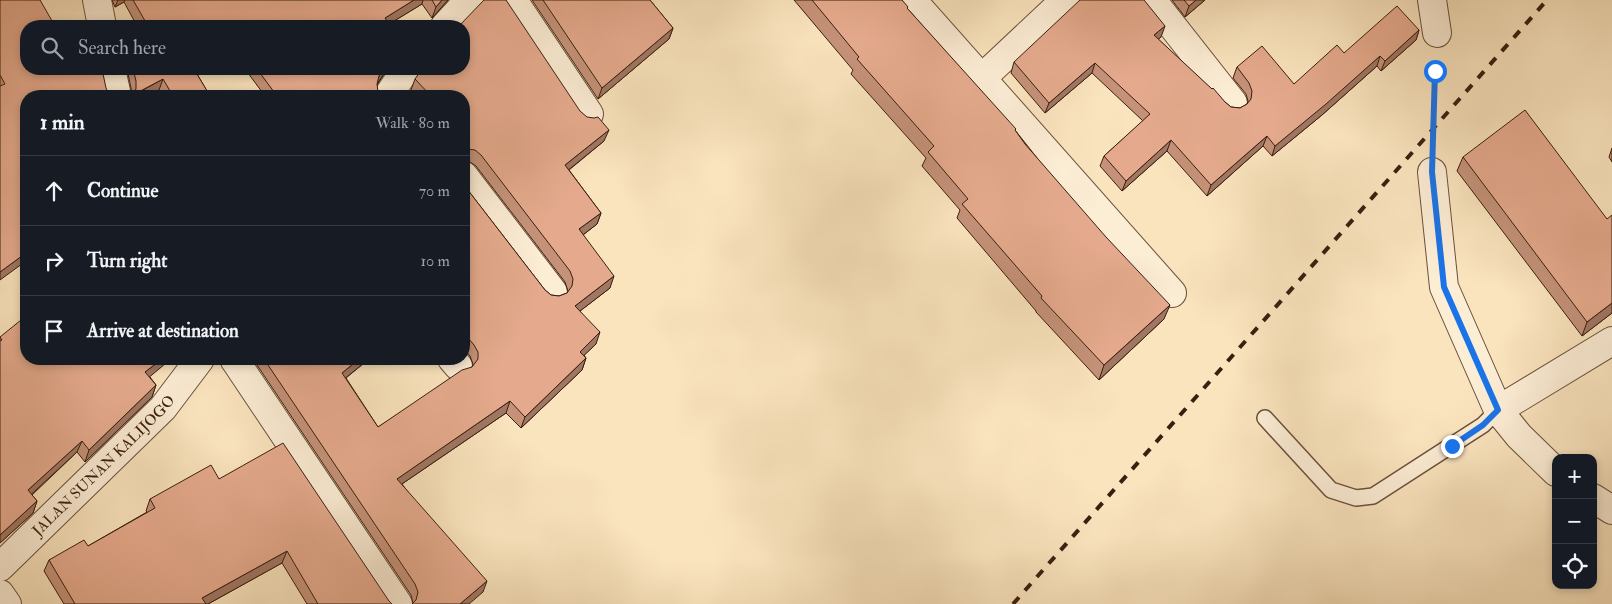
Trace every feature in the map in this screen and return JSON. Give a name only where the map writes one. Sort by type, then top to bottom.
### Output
[{"type":"street","points":[[97,0],[101,20]]},
{"type":"street","points":[[451,20],[469,0]]},
{"type":"street","points":[[513,0],[588,114]]},
{"type":"street","points":[[912,0],[1172,293]]},
{"type":"street","points":[[982,78],[1065,0]]},
{"type":"street","points":[[1152,0],[1233,103]]},
{"type":"street","points":[[1432,0],[1437,33]]},
{"type":"street","points":[[112,75],[116,90]]},
{"type":"street","points":[[392,90],[402,75]]},
{"type":"street","points":[[1432,172],[1444,287],[1498,410],[1519,436],[1552,468]]},
{"type":"street","points":[[470,184],[553,292]]},
{"type":"street","points":[[1498,410],[1612,341]]},
{"type":"street","name":"JALAN SUNAN KALIJOGO","points":[[0,567],[163,408],[195,365]]},
{"type":"street","points":[[238,365],[398,604]]},
{"type":"street","points":[[1595,499],[1612,510]]},
{"type":"street","points":[[0,594],[7,604]]},
{"type":"lane","points":[[1266,418],[1331,490],[1356,498],[1373,496],[1483,425],[1498,410]]},
{"type":"path","points":[[1432,172],[1437,33]]},
{"type":"building","points":[[0,0],[40,0],[52,20],[20,20],[20,75],[103,75],[107,90],[20,90],[20,257],[0,272],[0,86],[5,84],[0,75]]},
{"type":"building","points":[[133,0],[414,0],[385,18],[386,20],[145,20]]},
{"type":"building","points":[[432,0],[442,0],[436,7]]},
{"type":"building","points":[[484,0],[506,0],[580,111],[587,117],[598,117],[609,130],[565,165],[601,213],[579,229],[614,276],[575,306],[600,332],[580,352],[586,358],[525,417],[510,401],[397,479],[487,581],[460,604],[412,604],[416,600],[418,592],[415,584],[268,365],[352,365],[342,373],[378,427],[462,370],[472,367],[478,359],[478,352],[470,340],[470,193],[545,290],[551,295],[559,296],[567,293],[572,286],[573,279],[570,271],[481,155],[475,150],[470,149],[470,90],[425,90],[415,79],[418,75],[470,75],[470,20],[465,20]]},
{"type":"building","points":[[543,0],[650,0],[673,28],[602,88]]},
{"type":"building","points":[[812,0],[902,0],[907,8],[1016,129],[1025,144],[1106,237],[1170,305],[1104,365],[1041,298],[1042,296],[962,204],[968,199],[928,152],[934,146],[857,59],[859,57]]},
{"type":"building","points":[[1080,0],[1144,0],[1165,26],[1154,35],[1213,88],[1225,102],[1231,107],[1240,108],[1251,99],[1252,91],[1249,83],[1237,67],[1262,46],[1294,84],[1337,45],[1344,53],[1397,6],[1419,30],[1385,61],[1380,56],[1275,146],[1267,136],[1211,185],[1171,140],[1126,181],[1104,156],[1150,114],[1095,63],[1049,103],[1014,62]]},
{"type":"building","points":[[1184,0],[1196,0],[1189,6]]},
{"type":"building","points":[[134,75],[198,75],[206,90],[169,90],[163,79],[142,90],[135,90]]},
{"type":"building","points":[[261,75],[380,75],[377,84],[378,90],[273,90]]},
{"type":"building","points":[[1525,110],[1607,219],[1612,215],[1612,303],[1587,322],[1463,157]]},
{"type":"building","points":[[20,321],[20,365],[154,365],[145,372],[156,385],[89,450],[82,441],[28,490],[37,501],[0,535],[0,341],[2,340],[0,337]]},
{"type":"building","points":[[283,443],[392,604],[318,604],[287,551],[202,598],[206,604],[75,604],[49,560],[84,540],[88,546],[155,508],[150,499],[211,465],[219,479]]},
{"type":"railway","points":[[1013,604],[1547,0]]},
{"type":"route","points":[[1435,71],[1432,172],[1444,287],[1498,410],[1483,425],[1452,446]]}]
